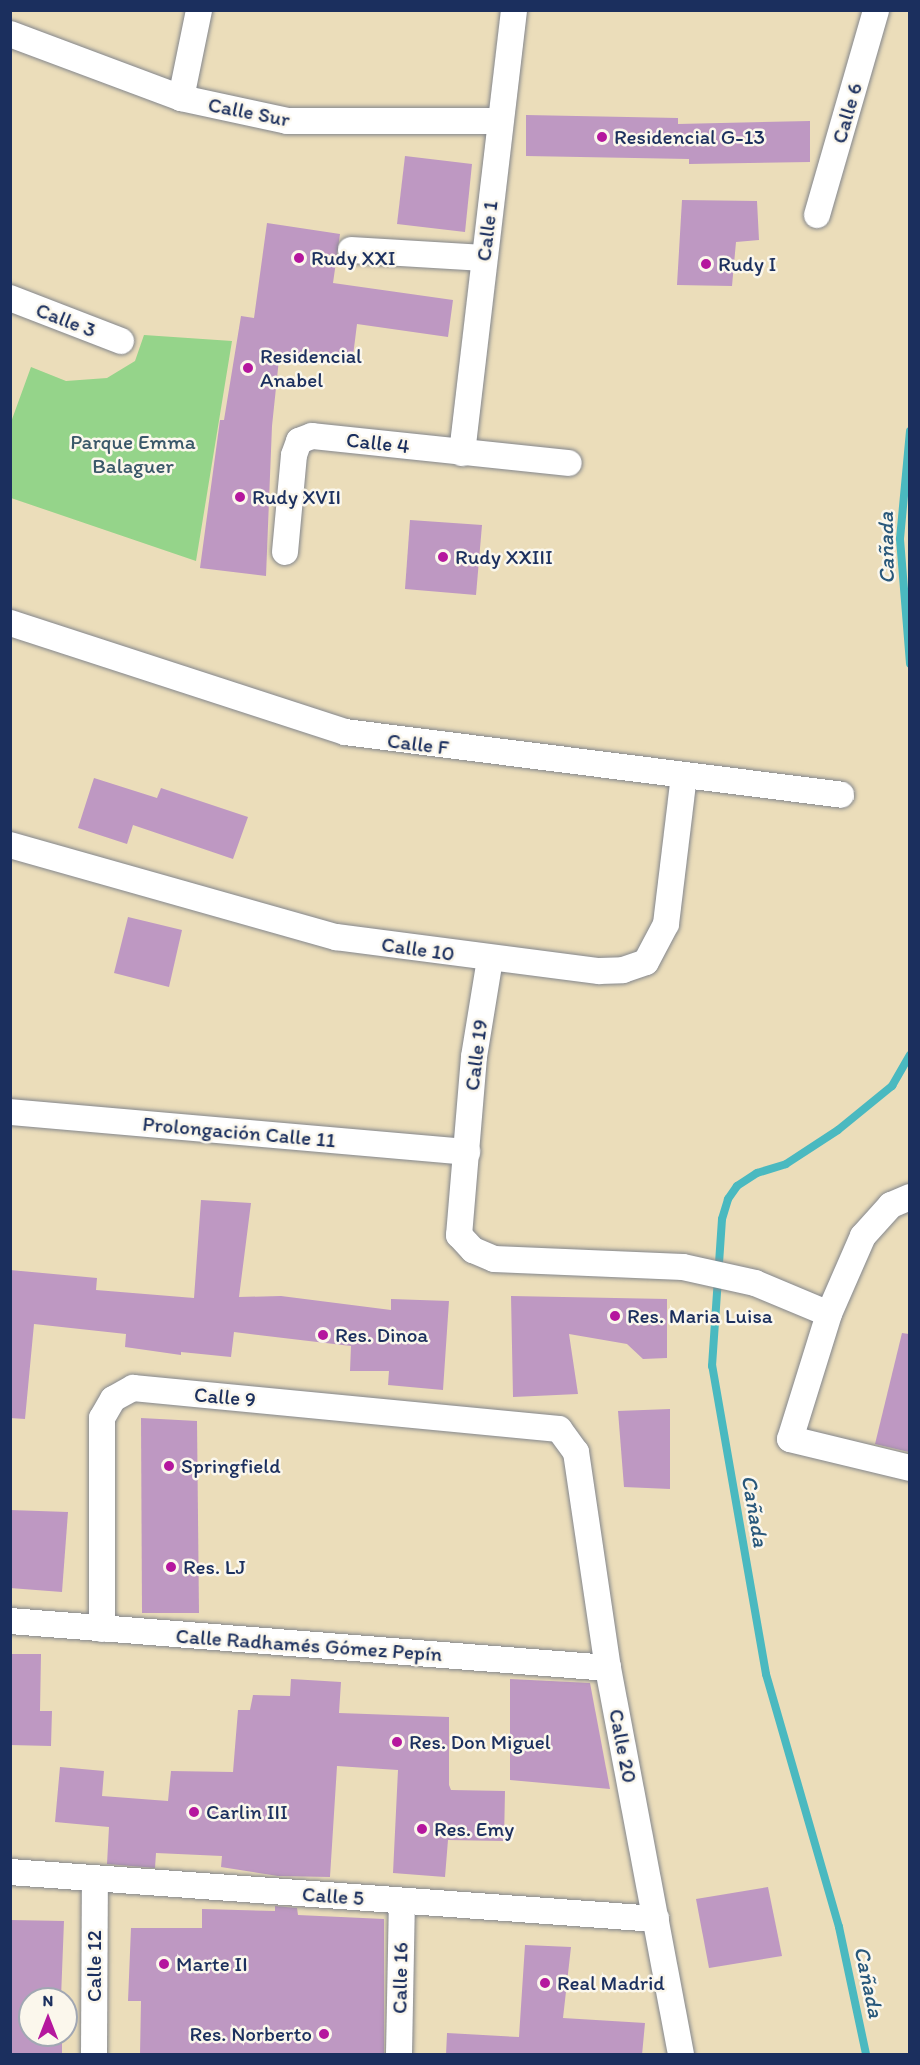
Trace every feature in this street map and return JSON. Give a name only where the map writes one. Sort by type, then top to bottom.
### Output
[{"type":"street","points":[[181,98],[199,10]]},
{"type":"street","name":"Calle 1","points":[[462,453],[514,10]]},
{"type":"street","name":"Calle 6","points":[[817,215],[876,10]]},
{"type":"street","name":"Calle Sur","points":[[10,34],[181,98],[287,122],[500,122]]},
{"type":"street","points":[[351,250],[484,258]]},
{"type":"street","name":"Calle 3","points":[[10,298],[121,341]]},
{"type":"street","name":"Calle 4","points":[[285,552],[299,441],[312,436],[569,463]]},
{"type":"street","name":"Calle F","points":[[10,623],[345,732],[684,777],[841,795]]},
{"type":"street","name":"Calle 10","points":[[10,845],[336,937],[599,971],[623,970],[646,962],[666,924],[684,777]]},
{"type":"street","name":"Calle 19","points":[[490,958],[474,1057],[459,1235],[473,1250],[494,1259],[684,1267],[755,1283],[829,1314]]},
{"type":"street","name":"Prolongación Calle 11","points":[[10,1112],[467,1152]]},
{"type":"street","points":[[909,1197],[891,1205],[863,1236],[829,1314],[790,1439],[909,1468]]},
{"type":"street","name":"Calle 9","points":[[102,1629],[102,1418],[113,1399],[133,1388],[559,1429],[569,1437]]},
{"type":"street","name":"Calle 20","points":[[569,1437],[576,1452],[608,1668],[681,2055]]},
{"type":"street","name":"Calle Radhamés Gómez Pepín","points":[[10,1621],[608,1668]]},
{"type":"street","name":"Calle 5","points":[[10,1872],[656,1919]]},
{"type":"street","name":"Calle 12","points":[[94,2055],[95,1878]]},
{"type":"street","name":"Calle 16","points":[[399,2055],[402,1901]]},
{"type":"green space","name":"Parque Emma Balaguer","points":[[144,335],[232,341],[196,561],[11,498],[11,422],[31,367],[66,381],[107,378],[135,361]]},
{"type":"building","points":[[526,115],[678,118],[678,124],[810,121],[810,162],[689,164],[689,159],[526,156]]},
{"type":"building","points":[[405,156],[472,164],[465,232],[397,224]]},
{"type":"building","name":"Rudy I","points":[[682,200],[757,201],[759,240],[736,242],[732,286],[677,285]]},
{"type":"building","points":[[267,223],[340,234],[333,283],[453,300],[448,337],[357,324],[352,364],[279,359],[272,426],[266,576],[200,568],[220,420],[224,420],[241,316],[254,318]]},
{"type":"building","name":"Rudy XXIII","points":[[410,520],[482,525],[476,595],[405,589]]},
{"type":"building","points":[[94,778],[157,798],[161,788],[248,817],[233,859],[133,825],[127,844],[78,828]]},
{"type":"building","points":[[128,917],[182,930],[169,987],[114,973]]},
{"type":"building","points":[[201,1200],[251,1203],[239,1297],[281,1296],[391,1310],[391,1299],[449,1301],[443,1390],[388,1385],[389,1371],[350,1371],[351,1346],[234,1332],[231,1357],[181,1352],[181,1355],[125,1347],[126,1334],[34,1324],[25,1419],[10,1418],[10,1270],[97,1278],[96,1290],[194,1298]]},
{"type":"building","points":[[511,1296],[667,1299],[667,1358],[643,1359],[627,1344],[569,1334],[578,1394],[513,1397]]},
{"type":"building","points":[[902,1333],[909,1334],[909,1452],[875,1444]]},
{"type":"building","points":[[670,1409],[670,1489],[624,1487],[618,1411]]},
{"type":"building","points":[[141,1418],[197,1421],[199,1613],[142,1613]]},
{"type":"building","points":[[10,1510],[68,1512],[62,1592],[10,1588]]},
{"type":"building","points":[[10,1654],[41,1654],[40,1711],[52,1711],[51,1746],[10,1745]]},
{"type":"building","points":[[291,1679],[341,1682],[339,1713],[449,1717],[449,1785],[451,1790],[505,1791],[504,1841],[448,1840],[445,1877],[393,1873],[398,1770],[337,1766],[330,1877],[278,1876],[221,1867],[222,1856],[156,1853],[155,1868],[107,1864],[109,1827],[55,1822],[60,1767],[104,1771],[102,1796],[168,1801],[171,1771],[233,1772],[238,1710],[250,1710],[253,1695],[290,1696]]},
{"type":"building","points":[[510,1679],[590,1683],[610,1789],[510,1780]]},
{"type":"building","points":[[768,1887],[782,1956],[709,1968],[696,1899]]},
{"type":"building","points":[[275,1906],[297,1908],[298,1915],[384,1919],[384,2055],[140,2055],[141,2001],[128,2001],[131,1928],[202,1928],[202,1909],[275,1911]]},
{"type":"building","points":[[10,1920],[64,1921],[61,1987],[18,1987],[18,2047],[62,2047],[62,2055],[10,2055]]},
{"type":"building","name":"Real Madrid","points":[[525,1945],[571,1947],[563,2018],[645,2023],[642,2055],[446,2055],[447,2033],[519,2037]]},
{"type":"waterway","name":"Cañada","points":[[910,431],[900,539],[910,664]]},
{"type":"waterway","name":"Cañada","points":[[866,2054],[839,1927],[766,1674],[712,1366],[722,1219],[728,1199],[737,1186],[757,1173],[786,1164],[838,1130],[892,1086],[910,1055]]},
{"type":"place","name":"Residencial G-13","points":[[602,137]]},
{"type":"place","name":"Rudy XXI","points":[[299,258]]},
{"type":"place","name":"Rudy I","points":[[706,264]]},
{"type":"place","name":"Residencial Anabel","points":[[248,368]]},
{"type":"place","name":"Rudy XVII","points":[[240,497]]},
{"type":"place","name":"Rudy XXIII","points":[[443,557]]},
{"type":"place","name":"Res. Maria Luisa","points":[[615,1316]]},
{"type":"place","name":"Res. Dinoa","points":[[323,1335]]},
{"type":"place","name":"Springfield","points":[[169,1466]]},
{"type":"place","name":"Res. LJ","points":[[171,1567]]},
{"type":"place","name":"Res. Don Miguel","points":[[397,1742]]},
{"type":"place","name":"Carlin III","points":[[194,1812]]},
{"type":"place","name":"Res. Emy","points":[[422,1829]]},
{"type":"place","name":"Marte II","points":[[164,1964]]},
{"type":"place","name":"Real Madrid","points":[[545,1983]]},
{"type":"place","name":"Res. Norberto","points":[[324,2034]]}]
